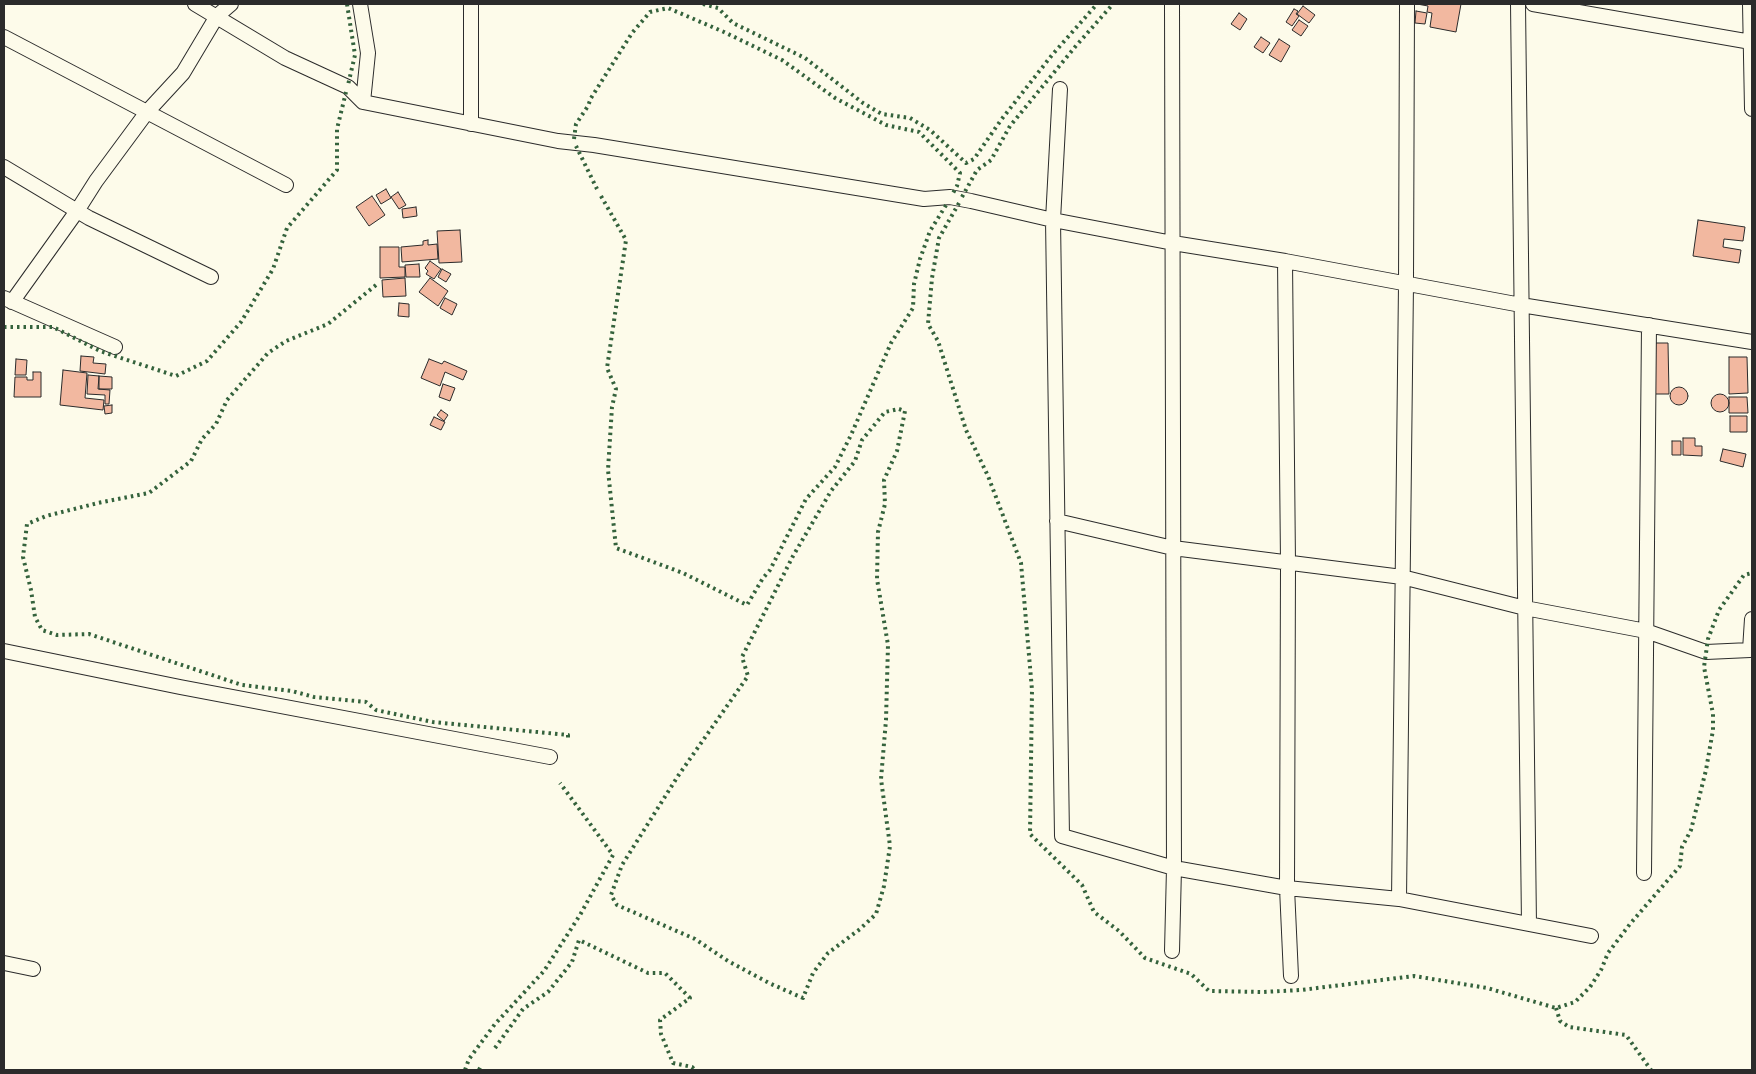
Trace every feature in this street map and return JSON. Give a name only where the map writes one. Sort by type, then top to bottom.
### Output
[{"type":"street","points":[[194,4],[285,58],[348,88],[363,102],[558,141],[594,145],[924,199],[950,197],[1052,220],[1173,243],[1521,305],[1752,342]]},
{"type":"street","points":[[115,347],[8,300],[77,211],[96,181],[147,112],[183,73],[217,16],[231,4]]},
{"type":"street","points":[[360,4],[368,53],[363,102]]},
{"type":"street","points":[[471,4],[471,124]]},
{"type":"street","points":[[1172,4],[1174,868],[1172,951]]},
{"type":"street","points":[[1399,899],[1406,284],[1407,4]]},
{"type":"street","points":[[1518,4],[1529,924]]},
{"type":"street","points":[[1533,4],[1751,42]]},
{"type":"street","points":[[1750,4],[1752,109]]},
{"type":"street","points":[[4,37],[286,184]]},
{"type":"street","points":[[1060,89],[1052,220],[1062,836],[1174,868],[1287,888],[1399,899],[1591,936]]},
{"type":"street","points":[[4,167],[77,211],[211,277]]},
{"type":"street","points":[[1286,262],[1288,563],[1287,888],[1290,976]]},
{"type":"street","points":[[1644,873],[1649,325]]},
{"type":"street","points":[[1057,521],[1173,548],[1402,577],[1525,608],[1646,631],[1706,652],[1750,650],[1752,619]]},
{"type":"street","points":[[4,651],[190,689],[550,757]]},
{"type":"street","points":[[4,963],[33,969]]},
{"type":"building","points":[[1417,4],[1461,4],[1456,32],[1430,27],[1432,13],[1427,12],[1428,6]]},
{"type":"building","points":[[1303,6],[1315,15],[1309,23],[1297,14]]},
{"type":"building","points":[[1294,9],[1298,11],[1296,14],[1299,16],[1292,26],[1286,22]]},
{"type":"building","points":[[1416,11],[1427,13],[1425,24],[1415,23]]},
{"type":"building","points":[[1239,13],[1247,19],[1240,30],[1231,24]]},
{"type":"building","points":[[1299,20],[1308,26],[1301,36],[1292,30]]},
{"type":"building","points":[[1261,37],[1270,43],[1263,53],[1254,47]]},
{"type":"building","points":[[1279,39],[1290,46],[1281,62],[1269,55]]},
{"type":"building","points":[[386,189],[391,198],[381,204],[376,195]]},
{"type":"building","points":[[398,192],[406,205],[399,209],[391,197]]},
{"type":"building","points":[[372,196],[385,215],[369,226],[356,207]]},
{"type":"building","points":[[416,207],[417,216],[403,218],[402,209]]},
{"type":"building","points":[[1698,220],[1745,227],[1743,241],[1724,239],[1723,247],[1741,250],[1739,263],[1693,256]]},
{"type":"building","points":[[460,230],[462,262],[439,263],[437,231]]},
{"type":"building","points":[[428,240],[428,245],[437,244],[438,259],[402,262],[401,247],[423,245],[423,241]]},
{"type":"building","points":[[380,247],[399,247],[399,267],[405,267],[405,277],[380,278]]},
{"type":"building","points":[[430,261],[441,269],[434,279],[426,274],[428,271],[425,268]]},
{"type":"building","points":[[419,264],[420,277],[406,277],[405,265]]},
{"type":"building","points":[[442,269],[451,274],[446,282],[438,277]]},
{"type":"building","points":[[405,278],[406,296],[383,297],[382,280]]},
{"type":"building","points":[[430,278],[448,291],[438,306],[419,292]]},
{"type":"building","points":[[445,298],[457,304],[452,315],[440,308]]},
{"type":"building","points":[[399,303],[409,304],[409,317],[398,316]]},
{"type":"building","points":[[1652,343],[1668,343],[1669,394],[1653,394]]},
{"type":"building","points":[[81,356],[94,357],[93,363],[106,364],[105,374],[80,371]]},
{"type":"building","points":[[1729,357],[1747,357],[1748,393],[1729,394]]},
{"type":"building","points":[[16,359],[27,360],[26,375],[15,375]]},
{"type":"building","points":[[429,359],[442,364],[444,361],[467,371],[463,380],[445,372],[440,386],[421,378]]},
{"type":"building","points":[[63,370],[87,373],[85,398],[104,400],[103,410],[60,405]]},
{"type":"building","points":[[33,372],[41,372],[41,397],[14,397],[15,377],[27,377],[27,380],[33,380]]},
{"type":"building","points":[[88,375],[99,376],[98,389],[110,390],[109,404],[105,404],[105,395],[87,394]]},
{"type":"building","points":[[99,376],[112,377],[112,389],[99,389]]},
{"type":"building","points":[[443,384],[455,388],[450,401],[439,397]]},
{"type":"building","points":[[1679,387],[1685,390],[1688,396],[1685,402],[1679,405],[1673,402],[1670,396],[1673,390]]},
{"type":"building","points":[[1720,394],[1726,397],[1729,403],[1726,409],[1720,412],[1714,409],[1711,403],[1714,397]]},
{"type":"building","points":[[1729,397],[1747,397],[1748,413],[1729,413]]},
{"type":"building","points":[[112,405],[112,413],[105,414],[104,406]]},
{"type":"building","points":[[441,410],[448,415],[444,421],[437,415]]},
{"type":"building","points":[[1730,416],[1747,416],[1747,432],[1730,432]]},
{"type":"building","points":[[434,417],[445,422],[441,430],[430,425]]},
{"type":"building","points":[[1683,438],[1695,438],[1695,446],[1702,446],[1702,456],[1683,455]]},
{"type":"building","points":[[1672,441],[1681,441],[1681,455],[1672,455]]},
{"type":"building","points":[[1723,449],[1746,454],[1743,467],[1720,461]]},
{"type":"hedge","points":[[347,4],[355,55],[348,85]]},
{"type":"hedge","points":[[703,4],[718,8],[733,23],[805,58],[863,103],[882,114],[910,118],[930,130],[966,163],[974,159],[1001,120],[1052,55],[1097,4]]},
{"type":"hedge","points":[[962,197],[977,170],[991,160],[1010,126],[1113,4]]},
{"type":"hedge","points":[[574,139],[576,124],[632,33],[650,12],[668,8],[782,60],[835,98],[886,125],[919,132],[960,173],[953,193]]},
{"type":"hedge","points":[[4,327],[53,327],[100,351],[176,376],[207,361],[241,322],[273,269],[287,228],[337,170],[337,129],[346,92]]},
{"type":"hedge","points":[[576,146],[597,189]]},
{"type":"hedge","points":[[601,196],[626,240],[607,368],[616,389],[612,407],[608,470],[616,548],[683,573],[747,605],[770,570],[806,499],[835,467],[851,435],[891,343],[913,308],[914,284],[920,259],[930,231],[948,202]]},
{"type":"hedge","points":[[959,203],[939,238],[932,278],[928,324],[938,341],[966,430],[988,476],[1021,563],[1032,690],[1030,834],[1082,885],[1094,912],[1119,931],[1145,958],[1191,974],[1209,991],[1263,992],[1301,990],[1414,976],[1487,988],[1556,1008],[1575,1002],[1590,987],[1601,970],[1608,953],[1630,924],[1680,866],[1682,847],[1691,830],[1706,770],[1713,730],[1713,714],[1704,667],[1708,639],[1719,610],[1744,575],[1752,573]]},
{"type":"hedge","points":[[376,285],[328,324],[286,341],[268,353],[227,400],[216,424],[202,439],[191,461],[149,493],[46,516],[27,524],[23,557],[35,617],[42,630],[57,635],[89,634],[242,685],[292,691],[314,697],[366,702],[376,710],[433,722],[568,735],[568,741]]},
{"type":"hedge","points":[[899,409],[905,411],[897,451],[884,480],[885,504],[878,532],[877,579],[888,645],[886,720],[881,779],[890,846],[884,886],[876,914],[860,929],[828,953],[813,973],[803,998],[769,983],[728,961],[695,939],[617,905],[611,895],[622,865],[678,776],[748,676],[742,657],[793,556],[831,491],[855,461],[862,440],[885,412],[899,409]]},
{"type":"hedge","points":[[465,1070],[469,1059],[495,1024],[544,971],[580,915],[613,855],[560,783]]},
{"type":"hedge","points":[[495,1048],[523,1009],[548,992],[572,962],[579,940],[648,973],[665,973],[690,998],[660,1020],[661,1034],[673,1063],[692,1067],[695,1070]]},
{"type":"hedge","points":[[1556,1008],[1560,1021],[1569,1027],[1626,1035],[1651,1070]]},
{"type":"hedge","points":[[479,1070],[481,1066]]}]
